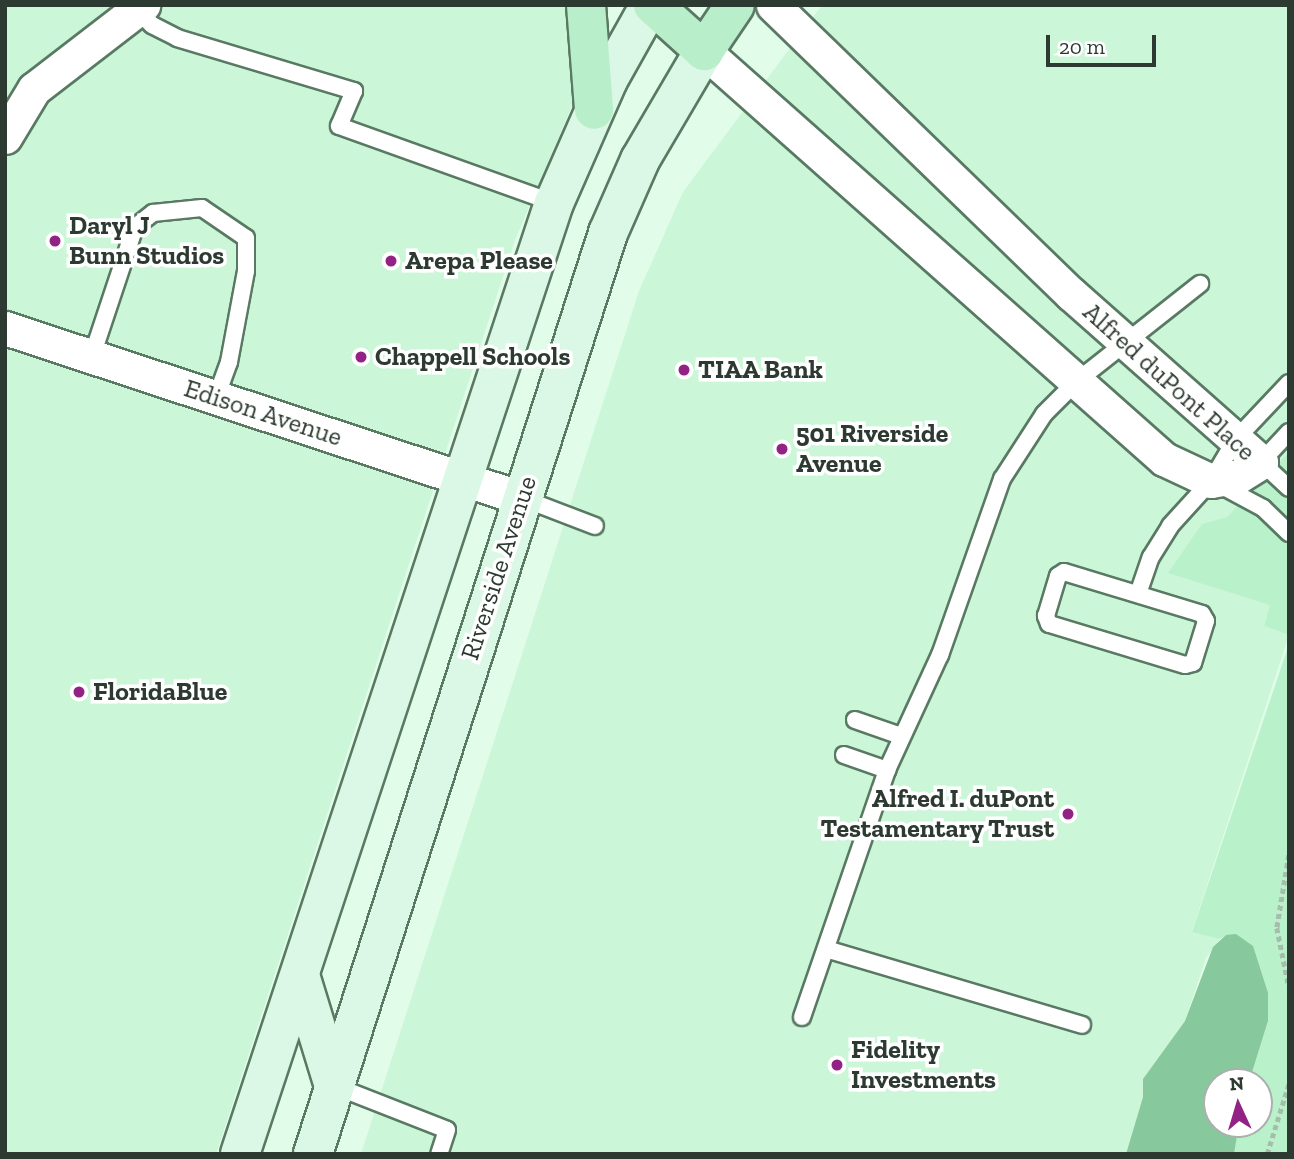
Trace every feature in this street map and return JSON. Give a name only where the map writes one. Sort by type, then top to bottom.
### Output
[{"type":"main road","points":[[586,5],[594,110]]},
{"type":"main road","points":[[240,1154],[554,203],[594,110],[651,5],[704,51]]},
{"type":"main road","name":"Riverside Avenue","points":[[313,1154],[521,498],[617,210],[654,134],[735,5]]},
{"type":"main road","points":[[300,975],[334,1086]]},
{"type":"street","name":"Alfred duPont Place","points":[[704,51],[1164,459],[1212,481],[1239,476],[1261,462],[1124,341],[773,5]]},
{"type":"street","points":[[5,137],[34,89],[140,8]]},
{"type":"street","name":"Edison Avenue","points":[[5,328],[521,498]]},
{"type":"lane","points":[[140,8],[152,25],[177,38],[354,91],[338,125],[554,203]]},
{"type":"lane","points":[[92,356],[135,227],[153,213],[202,208],[246,238],[244,284],[229,362],[216,398]]},
{"type":"lane","points":[[802,1017],[887,770],[940,655],[1002,479],[1044,414],[1077,381],[1124,341],[1200,284]]},
{"type":"lane","points":[[1138,594],[1164,535],[1212,481],[1236,439],[1289,383]]},
{"type":"lane","points":[[1289,432],[1261,462],[1289,488]]},
{"type":"lane","points":[[1212,481],[1250,500],[1289,533]]},
{"type":"lane","points":[[521,498],[595,526]]},
{"type":"lane","points":[[1064,572],[1138,594],[1202,614],[1206,621],[1193,663],[1185,665],[1049,624],[1046,616],[1058,576],[1064,572]]},
{"type":"lane","points":[[855,720],[901,736]]},
{"type":"lane","points":[[844,755],[887,770]]},
{"type":"lane","points":[[826,948],[1082,1025]]},
{"type":"lane","points":[[334,1086],[447,1130],[439,1154]]},
{"type":"path","points":[[1289,855],[1277,928],[1289,987]]},
{"type":"path","points":[[1267,1154],[1289,1083]]},
{"type":"shaded area","points":[[5,5],[573,5],[579,89],[515,240],[216,1154],[5,1154]]},
{"type":"shaded area","points":[[822,5],[1289,5],[1289,452],[1227,517],[1202,525],[1169,573],[1271,605],[1264,626],[1289,635],[1192,931],[1220,939],[1206,958],[1185,1021],[1143,1079],[1143,1097],[1126,1154],[361,1154],[639,291],[683,192]]},
{"type":"shaded area","points":[[1289,452],[1289,635],[1264,626],[1270,605],[1168,573],[1202,524],[1227,517]]},
{"type":"shaded area","points":[[1289,644],[1289,1154],[1234,1154],[1237,1138],[1273,1138],[1273,1068],[1253,1068],[1268,1021],[1226,935],[1220,939],[1192,932]]},
{"type":"shaded area","points":[[1236,934],[1253,946],[1268,993],[1268,1021],[1253,1068],[1203,1068],[1203,1138],[1237,1138],[1234,1154],[1126,1154],[1143,1097],[1143,1079],[1185,1021],[1213,947],[1226,935]]},
{"type":"place","name":"Daryl J Bunn Studios","points":[[55,241]]},
{"type":"place","name":"Arepa Please","points":[[391,261]]},
{"type":"place","name":"Chappell Schools","points":[[361,357]]},
{"type":"place","name":"TIAA Bank","points":[[684,370]]},
{"type":"place","name":"501 Riverside Avenue","points":[[782,449]]},
{"type":"place","name":"FloridaBlue","points":[[79,692]]},
{"type":"place","name":"Alfred I. duPont Testamentary Trust","points":[[1068,814]]},
{"type":"place","name":"Fidelity Investments","points":[[837,1065]]}]
